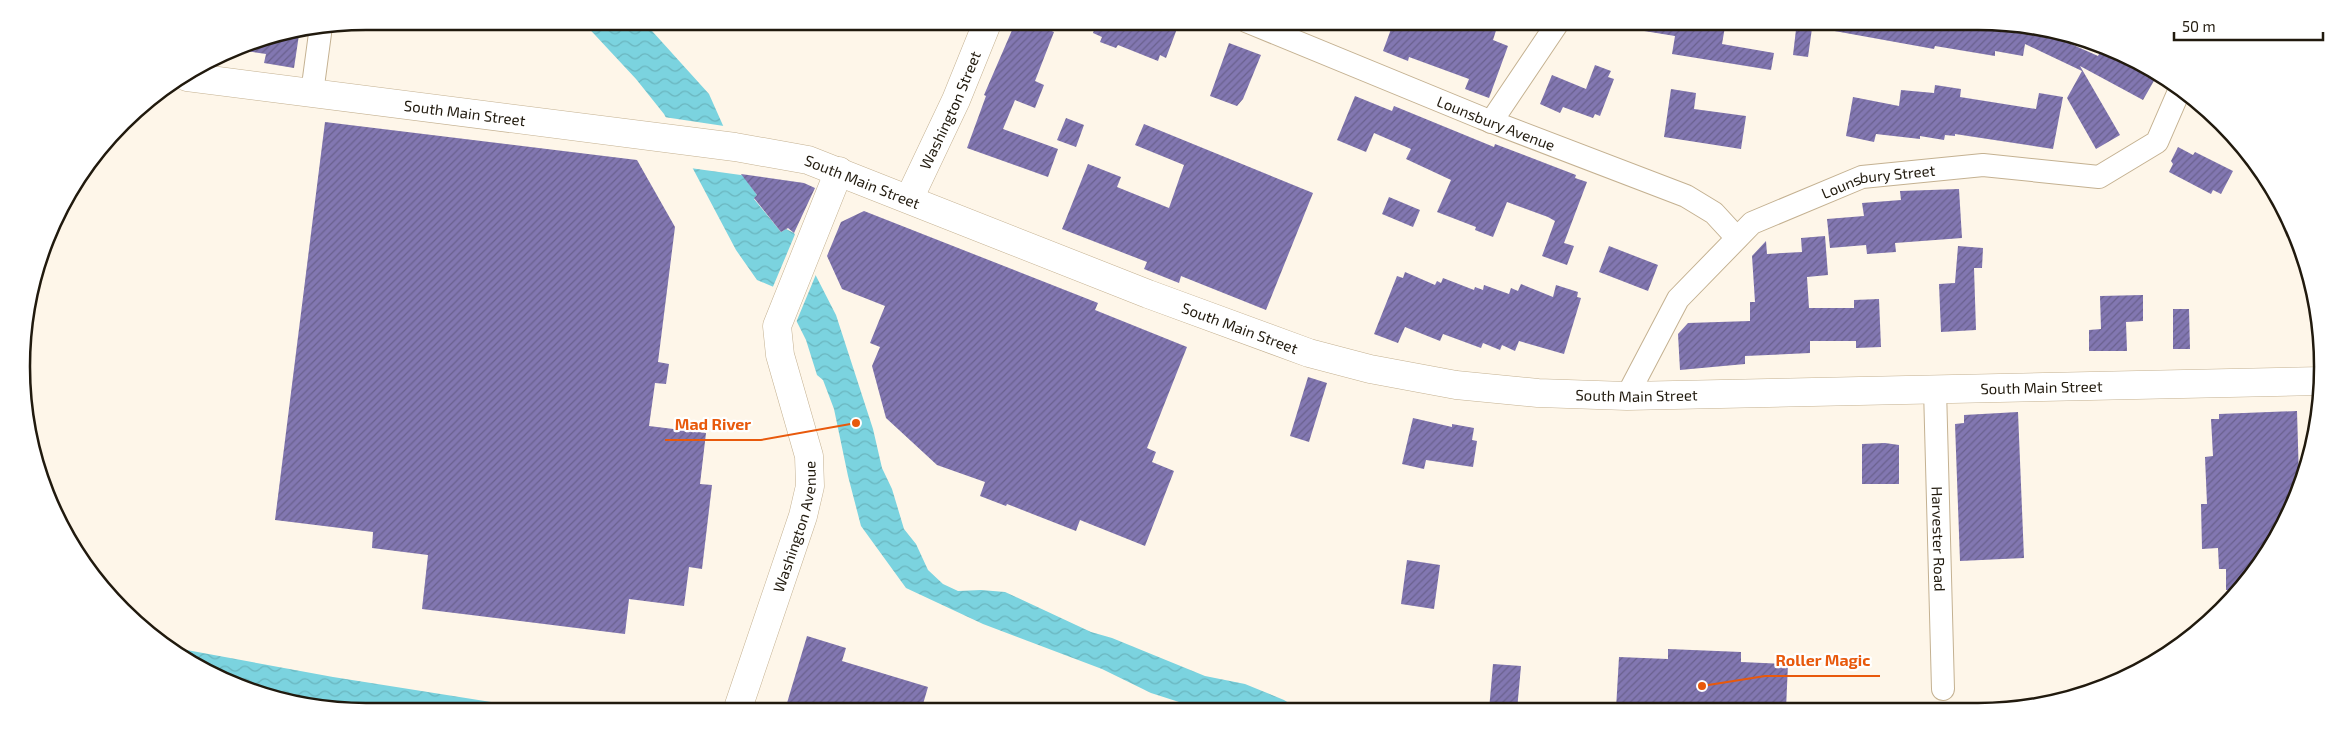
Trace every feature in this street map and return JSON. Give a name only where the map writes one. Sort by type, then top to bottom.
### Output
[{"type":"main road","name":"Washington Street","points":[[910,199],[956,100],[984,30]]},
{"type":"main road","name":"South Main Street","points":[[194,78],[735,147],[808,160],[1237,328],[1338,361],[1410,376],[1496,390],[1627,396],[2313,381]]},
{"type":"main road","name":"Washington Avenue","points":[[740,703],[803,516],[810,486],[807,447],[777,342],[777,326],[839,171]]},
{"type":"street","name":"Lounsbury Avenue","points":[[1268,30],[1491,122],[1686,196],[1714,213],[1737,238]]},
{"type":"street","points":[[1491,122],[1553,30]]},
{"type":"street","points":[[312,93],[320,33]]},
{"type":"street","name":"Lounsbury Street","points":[[1627,396],[1678,299],[1752,223],[1862,177],[1983,165],[2099,177],[2157,142],[2177,96]]},
{"type":"street","name":"Harvester Road","points":[[1935,389],[1943,689]]},
{"type":"water","points":[[590,30],[651,30],[709,94],[749,184],[757,195],[754,199],[781,232],[786,229],[794,233],[836,315],[873,429],[882,468],[892,489],[904,529],[916,544],[928,570],[943,584],[958,591],[1005,592],[1091,632],[1112,638],[1205,676],[1245,684],[1289,703],[1182,703],[1151,693],[1102,669],[983,624],[906,588],[861,526],[834,409],[823,380],[817,375],[806,340],[797,322],[776,288],[757,280],[736,250],[664,114],[636,79]]},
{"type":"water","points":[[186,650],[333,677],[497,703],[366,703],[301,697],[279,692],[238,677],[198,658]]},
{"type":"pier","points":[[664,117],[724,126],[748,176],[690,168]]},
{"type":"pier","points":[[796,232],[817,272],[795,325],[772,289]]},
{"type":"building","points":[[1012,30],[1049,30],[1054,32],[1035,81],[1044,85],[1035,108],[1015,100],[1003,129],[1058,149],[1048,177],[967,148],[986,96],[984,95]]},
{"type":"building","points":[[1094,30],[1176,30],[1166,58],[1160,55],[1158,61],[1118,45],[1116,48],[1100,42],[1102,37],[1093,33]]},
{"type":"building","points":[[1391,30],[1496,30],[1493,40],[1508,46],[1489,98],[1465,89],[1469,79],[1409,57],[1408,61],[1383,51]]},
{"type":"building","points":[[1638,30],[1724,30],[1722,44],[1774,53],[1771,70],[1672,54],[1675,36]]},
{"type":"building","points":[[1796,30],[1812,30],[1808,57],[1793,55]]},
{"type":"building","points":[[1829,30],[1978,30],[2043,36],[2064,41],[2098,56],[2099,53],[2154,80],[2143,100],[2080,66],[2120,135],[2096,149],[2067,98],[2082,71],[2025,44],[2023,56],[1995,51],[1995,56],[1935,46],[1934,49]]},
{"type":"building","points":[[299,37],[294,68],[264,63],[266,54],[249,51]]},
{"type":"building","points":[[1229,43],[1261,55],[1243,99],[1237,106],[1210,96]]},
{"type":"building","points":[[1595,65],[1611,71],[1608,77],[1614,79],[1600,116],[1595,114],[1593,118],[1563,107],[1560,113],[1540,104],[1552,75],[1586,89]]},
{"type":"building","points":[[1935,85],[1961,89],[1960,97],[2036,109],[2039,93],[2063,97],[2053,149],[1955,134],[1955,136],[1945,135],[1944,140],[1920,136],[1920,139],[1876,134],[1874,142],[1846,136],[1853,97],[1899,106],[1901,90],[1934,93]]},
{"type":"building","points":[[1671,89],[1696,93],[1694,109],[1746,116],[1741,149],[1664,137]]},
{"type":"building","points":[[1355,96],[1392,111],[1394,106],[1494,147],[1495,144],[1576,175],[1575,178],[1587,182],[1564,243],[1574,246],[1567,265],[1542,256],[1555,221],[1548,217],[1507,202],[1493,237],[1475,230],[1476,227],[1437,212],[1451,180],[1406,159],[1411,149],[1374,133],[1366,152],[1337,140]]},
{"type":"building","points":[[1066,118],[1084,125],[1076,147],[1057,140]]},
{"type":"building","points":[[325,122],[637,160],[675,227],[658,362],[669,364],[666,384],[655,383],[649,426],[706,433],[700,484],[712,485],[702,569],[689,567],[684,606],[629,599],[625,634],[422,609],[428,555],[372,548],[373,532],[275,520]]},
{"type":"building","points":[[1144,124],[1313,193],[1266,310],[1181,276],[1179,283],[1144,269],[1147,262],[1062,229],[1088,164],[1121,177],[1117,187],[1169,208],[1184,165],[1135,145]]},
{"type":"building","points":[[2178,147],[2193,155],[2195,152],[2233,171],[2221,194],[2213,190],[2211,194],[2169,172],[2173,164],[2171,161]]},
{"type":"building","points":[[741,174],[804,183],[815,188],[794,233],[788,228],[781,232],[754,198],[757,195]]},
{"type":"building","points":[[1959,189],[1962,238],[1895,243],[1896,252],[1867,254],[1866,245],[1830,248],[1827,219],[1864,216],[1862,203],[1901,200],[1900,191]]},
{"type":"building","points":[[1389,197],[1420,210],[1413,227],[1382,214]]},
{"type":"building","points":[[864,211],[1098,303],[1095,310],[1187,347],[1147,448],[1156,452],[1152,462],[1174,471],[1145,546],[1080,520],[1076,531],[1007,504],[1006,506],[980,496],[985,482],[937,465],[886,418],[872,366],[880,347],[870,343],[885,306],[842,289],[827,256],[841,222]]},
{"type":"building","points":[[1825,236],[1828,275],[1807,277],[1809,308],[1854,308],[1854,300],[1879,299],[1881,347],[1856,348],[1856,341],[1810,341],[1810,353],[1745,356],[1745,364],[1680,370],[1678,334],[1688,323],[1750,321],[1750,302],[1755,302],[1752,256],[1766,241],[1767,254],[1802,252],[1801,238]]},
{"type":"building","points":[[1609,246],[1658,265],[1648,291],[1599,272]]},
{"type":"building","points":[[1958,246],[1983,248],[1982,268],[1974,268],[1976,330],[1941,332],[1939,284],[1955,283]]},
{"type":"building","points":[[1405,272],[1435,285],[1437,281],[1441,283],[1443,278],[1474,290],[1475,287],[1483,290],[1484,285],[1509,294],[1511,288],[1518,291],[1521,284],[1553,297],[1556,285],[1578,292],[1577,297],[1581,298],[1564,354],[1519,341],[1515,351],[1502,345],[1500,350],[1483,343],[1481,348],[1443,334],[1440,341],[1405,327],[1398,343],[1374,334],[1397,276],[1403,278]]},
{"type":"building","points":[[2143,295],[2143,321],[2126,322],[2127,351],[2089,351],[2089,330],[2101,329],[2100,296]]},
{"type":"building","points":[[2173,309],[2189,309],[2190,349],[2173,349]]},
{"type":"building","points":[[1308,377],[1327,383],[1309,442],[1290,436]]},
{"type":"building","points":[[2297,411],[2299,467],[2296,475],[2269,535],[2228,590],[2226,590],[2226,569],[2219,569],[2218,548],[2202,549],[2201,504],[2207,504],[2205,457],[2213,456],[2211,419],[2219,419],[2219,414]]},
{"type":"building","points":[[2018,412],[2024,558],[1960,561],[1955,424],[1964,423],[1964,415]]},
{"type":"building","points":[[1413,418],[1452,427],[1452,424],[1474,428],[1472,440],[1477,441],[1473,467],[1426,460],[1424,469],[1402,464]]},
{"type":"building","points":[[1885,443],[1899,445],[1899,484],[1862,484],[1862,444]]},
{"type":"building","points":[[1407,560],[1440,565],[1434,609],[1401,604]]},
{"type":"building","points":[[807,636],[846,648],[842,661],[928,687],[923,703],[787,703]]},
{"type":"building","points":[[1668,649],[1741,652],[1741,662],[1788,664],[1786,703],[1616,703],[1619,657],[1668,659]]},
{"type":"building","points":[[1493,664],[1521,666],[1518,703],[1490,703]]},
{"type":"place","name":"Mad River","points":[[856,423]]},
{"type":"place","name":"Roller Magic","points":[[1702,686]]}]
